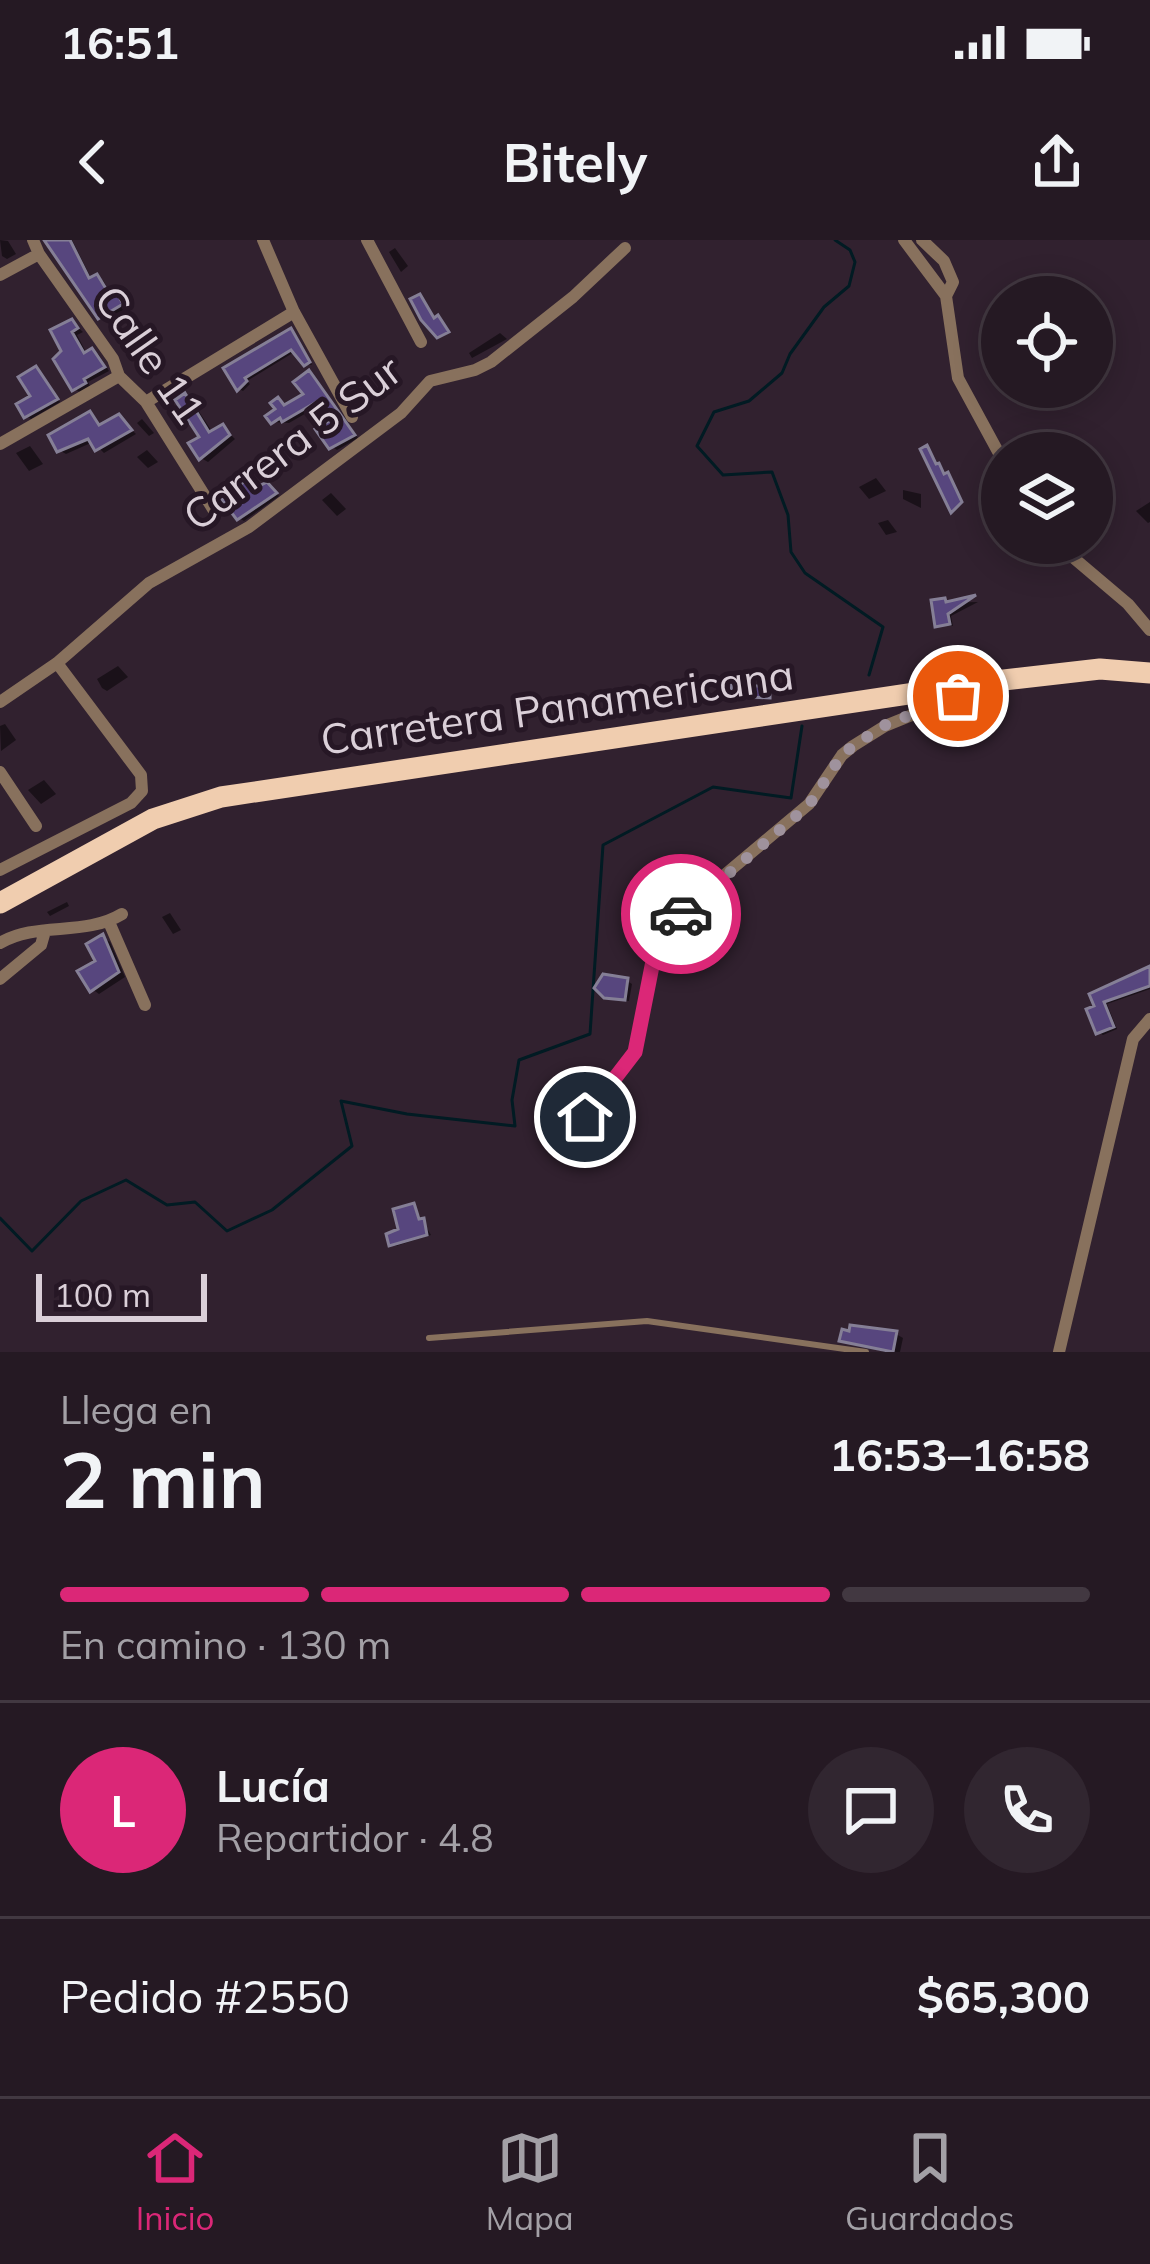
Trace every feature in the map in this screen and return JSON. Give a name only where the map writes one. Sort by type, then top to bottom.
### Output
[{"type":"highway","name":"Carretera Panamericana","points":[[0,903],[153,819],[221,797],[995,681],[1100,669],[1150,673]]},
{"type":"street","points":[[263,240],[294,312],[352,417]]},
{"type":"street","points":[[367,240],[421,342]]},
{"type":"street","points":[[904,240],[946,296],[958,378],[987,432]]},
{"type":"street","points":[[922,240],[949,267],[953,282],[946,296]]},
{"type":"street","points":[[0,275],[36,247]]},
{"type":"street","name":"Calle 11","points":[[36,247],[113,359],[119,376],[146,402],[213,508]]},
{"type":"street","name":"Carrera 5 Sur","points":[[0,701],[57,663],[123,602],[249,526],[401,412],[430,381],[491,362],[573,298],[626,248]]},
{"type":"street","points":[[146,402],[294,312]]},
{"type":"street","points":[[0,444],[119,376]]},
{"type":"street","points":[[1082,564],[1150,630]]},
{"type":"street","points":[[0,869],[131,802],[142,791],[141,775],[57,663]]},
{"type":"street","points":[[585,1117],[635,1052],[655,951],[690,904],[809,805],[853,746],[885,725],[995,681]]},
{"type":"street","points":[[0,772],[36,826]]},
{"type":"street","points":[[0,943],[28,931],[109,922],[122,914]]},
{"type":"street","points":[[109,922],[145,1005]]},
{"type":"street","points":[[0,979],[40,945],[45,931]]},
{"type":"street","points":[[1058,1352],[1133,1039],[1150,1018]]},
{"type":"lane","points":[[429,1338],[647,1321],[866,1352]]},
{"type":"building","points":[[44,240],[70,240],[89,278],[97,274],[111,297],[117,293],[123,304],[98,319]]},
{"type":"building","points":[[420,294],[449,332],[437,338],[421,320],[410,299]]},
{"type":"building","points":[[72,319],[78,328],[72,332],[84,353],[92,348],[105,367],[72,391],[53,359],[61,351],[50,330]]},
{"type":"building","points":[[291,328],[310,362],[304,366],[291,350],[245,378],[237,391],[223,368]]},
{"type":"building","points":[[36,366],[58,399],[24,418],[16,404],[30,396],[18,377]]},
{"type":"building","points":[[309,370],[355,435],[329,449],[315,429],[329,421],[318,401],[282,422],[280,418],[271,424],[265,416],[275,409],[270,403],[278,397],[284,405],[303,394],[293,382]]},
{"type":"building","points":[[185,393],[209,432],[223,424],[230,435],[199,460],[188,443],[199,437],[175,400]]},
{"type":"building","points":[[90,411],[99,425],[119,414],[132,430],[95,451],[88,439],[57,452],[48,435]]},
{"type":"building","points":[[927,445],[936,464],[944,474],[948,472],[962,502],[951,513],[920,449]]},
{"type":"building","points":[[246,480],[253,489],[267,482],[277,493],[237,520],[222,500]]},
{"type":"building","points":[[976,595],[948,614],[950,624],[935,627],[931,600],[945,598],[946,602]]},
{"type":"building","points":[[732,680],[770,686],[770,698],[731,696]]},
{"type":"building","points":[[103,934],[119,972],[90,992],[77,971],[95,961],[86,944]]},
{"type":"building","points":[[1150,966],[1150,986],[1104,1002],[1114,1027],[1096,1034],[1086,1009],[1094,1006],[1089,994]]},
{"type":"building","points":[[603,974],[628,978],[625,1000],[604,998],[594,988]]},
{"type":"building","points":[[414,1203],[419,1219],[424,1218],[427,1235],[389,1246],[386,1234],[398,1229],[393,1209]]},
{"type":"building","points":[[850,1325],[897,1331],[893,1352],[839,1341],[842,1329],[849,1331]]},
{"type":"waterway","points":[[835,240],[850,250],[855,262],[849,286],[824,307],[782,373],[749,401],[714,412],[697,446],[723,475],[772,472],[788,515],[791,552],[805,573],[883,627],[869,675]]},
{"type":"waterway","points":[[0,1218],[32,1251],[81,1201],[126,1180],[167,1205],[195,1202],[227,1231],[272,1210],[352,1146],[341,1101],[515,1126],[512,1100],[519,1060],[590,1034],[603,845],[713,787],[791,798],[802,726]]},
{"type":"way so far","points":[[681,914],[809,805],[853,746],[885,725],[958,696]]},
{"type":"route","points":[[585,1117],[635,1052],[655,951],[681,914]]}]
